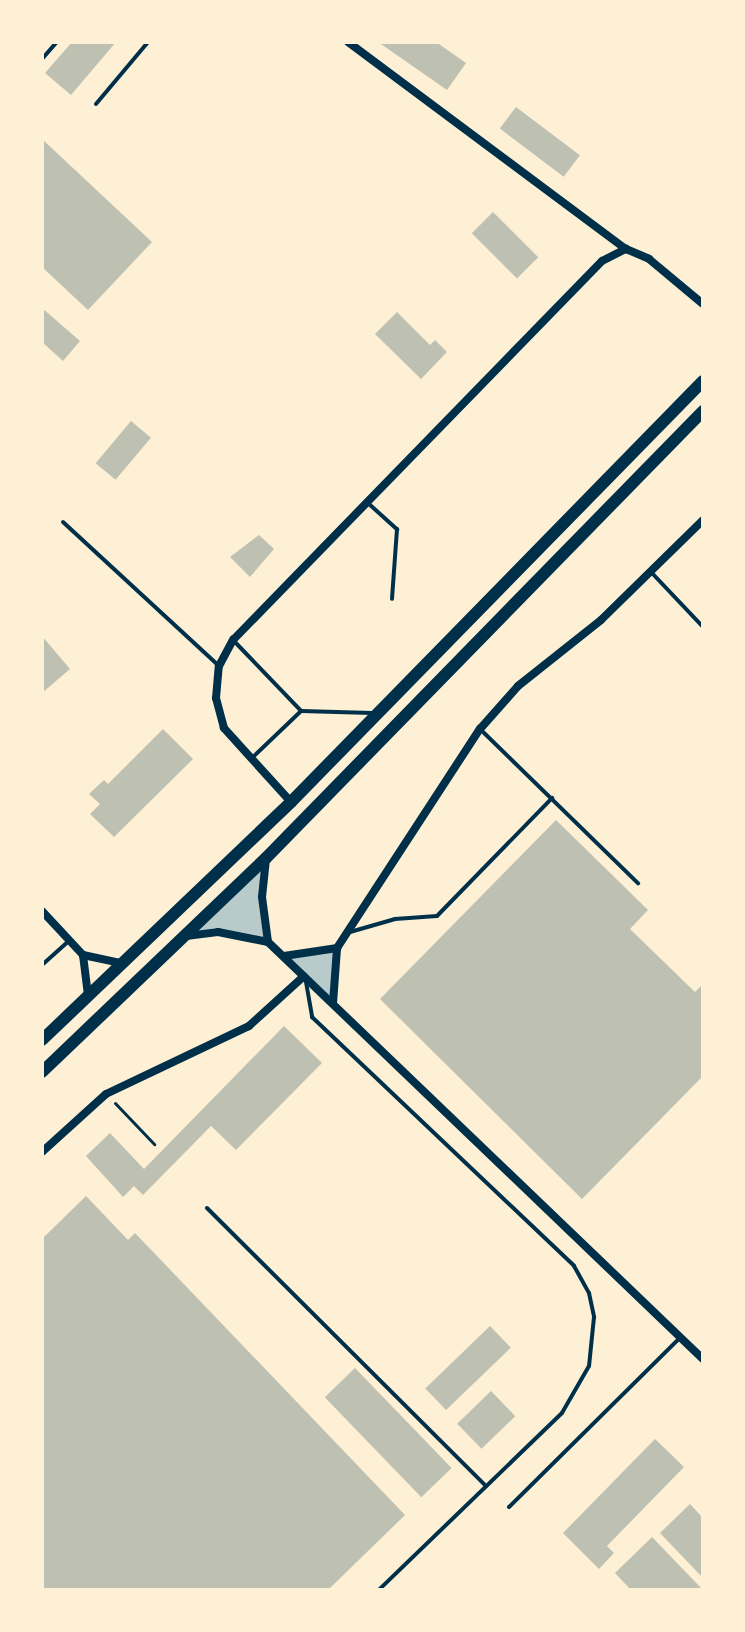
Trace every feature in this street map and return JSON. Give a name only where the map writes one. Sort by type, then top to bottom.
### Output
[{"type":"main road","points":[[42,1040],[291,802],[703,381]]},
{"type":"main road","points":[[42,1072],[266,858],[703,411]]},
{"type":"street","points":[[348,42],[626,249],[649,259],[703,304]]},
{"type":"street","points":[[291,802],[224,728],[216,698],[219,666],[233,640],[602,261],[626,249]]},
{"type":"street","points":[[333,1003],[337,948],[480,729],[518,686],[601,620],[703,520]]},
{"type":"street","points":[[266,858],[262,897],[268,942]]},
{"type":"street","points":[[42,911],[83,955],[121,963]]},
{"type":"street","points":[[185,936],[218,932],[268,942],[703,1359]]},
{"type":"street","points":[[284,956],[337,948]]},
{"type":"street","points":[[83,955],[88,995]]},
{"type":"street","points":[[42,1152],[106,1094],[249,1026],[304,976]]},
{"type":"lane","points":[[42,59],[57,42]]},
{"type":"lane","points":[[96,104],[148,42]]},
{"type":"lane","points":[[367,502],[397,529],[392,599]]},
{"type":"lane","points":[[63,522],[219,666]]},
{"type":"lane","points":[[651,572],[703,627]]},
{"type":"lane","points":[[233,640],[301,711],[378,713]]},
{"type":"lane","points":[[251,760],[301,711]]},
{"type":"lane","points":[[480,729],[638,883]]},
{"type":"lane","points":[[347,933],[395,919],[437,916],[552,798]]},
{"type":"lane","points":[[42,965],[69,941]]},
{"type":"lane","points":[[304,976],[312,1017],[574,1266],[589,1293],[595,1341],[578,1391],[562,1413],[379,1590]]},
{"type":"lane","points":[[207,1208],[486,1486]]},
{"type":"lane","points":[[509,1507],[681,1337]]},
{"type":"path","points":[[106,1094],[154,1144]]},
{"type":"shaded area","points":[[266,858],[262,897],[268,942],[246,934],[185,936]]},
{"type":"shaded area","points":[[337,948],[333,1003],[284,956]]},
{"type":"building","points":[[72,42],[116,42],[71,95],[45,73]]},
{"type":"building","points":[[378,42],[436,42],[466,63],[447,90]]},
{"type":"building","points":[[516,107],[580,155],[564,177],[500,129]]},
{"type":"building","points":[[42,139],[152,242],[88,310],[42,267]]},
{"type":"building","points":[[493,212],[538,257],[517,278],[472,233]]},
{"type":"building","points":[[42,308],[80,341],[63,361],[42,342]]},
{"type":"building","points":[[397,312],[430,345],[435,340],[447,352],[421,379],[375,334]]},
{"type":"building","points":[[131,421],[151,438],[116,480],[96,463]]},
{"type":"building","points":[[259,535],[274,549],[250,577],[230,557]]},
{"type":"building","points":[[42,636],[70,669],[42,693]]},
{"type":"building","points":[[163,729],[193,759],[114,837],[90,814],[100,804],[89,794],[104,780],[108,784]]},
{"type":"building","points":[[556,820],[648,910],[630,929],[695,992],[703,984],[703,1076],[582,1199],[380,999]]},
{"type":"building","points":[[284,1026],[322,1063],[236,1150],[211,1126],[143,1195],[134,1186],[123,1197],[86,1156],[110,1133],[144,1169]]},
{"type":"building","points":[[86,1196],[128,1240],[135,1233],[405,1515],[328,1590],[42,1590],[42,1239]]},
{"type":"building","points":[[490,1326],[511,1348],[446,1410],[425,1389]]},
{"type":"building","points":[[355,1368],[452,1468],[421,1497],[325,1397]]},
{"type":"building","points":[[491,1391],[515,1416],[482,1449],[457,1424]]},
{"type":"building","points":[[655,1439],[684,1467],[607,1546],[614,1553],[599,1569],[563,1533]]},
{"type":"building","points":[[690,1504],[703,1518],[703,1578],[660,1533]]},
{"type":"building","points":[[652,1537],[703,1590],[631,1590],[615,1573]]}]
